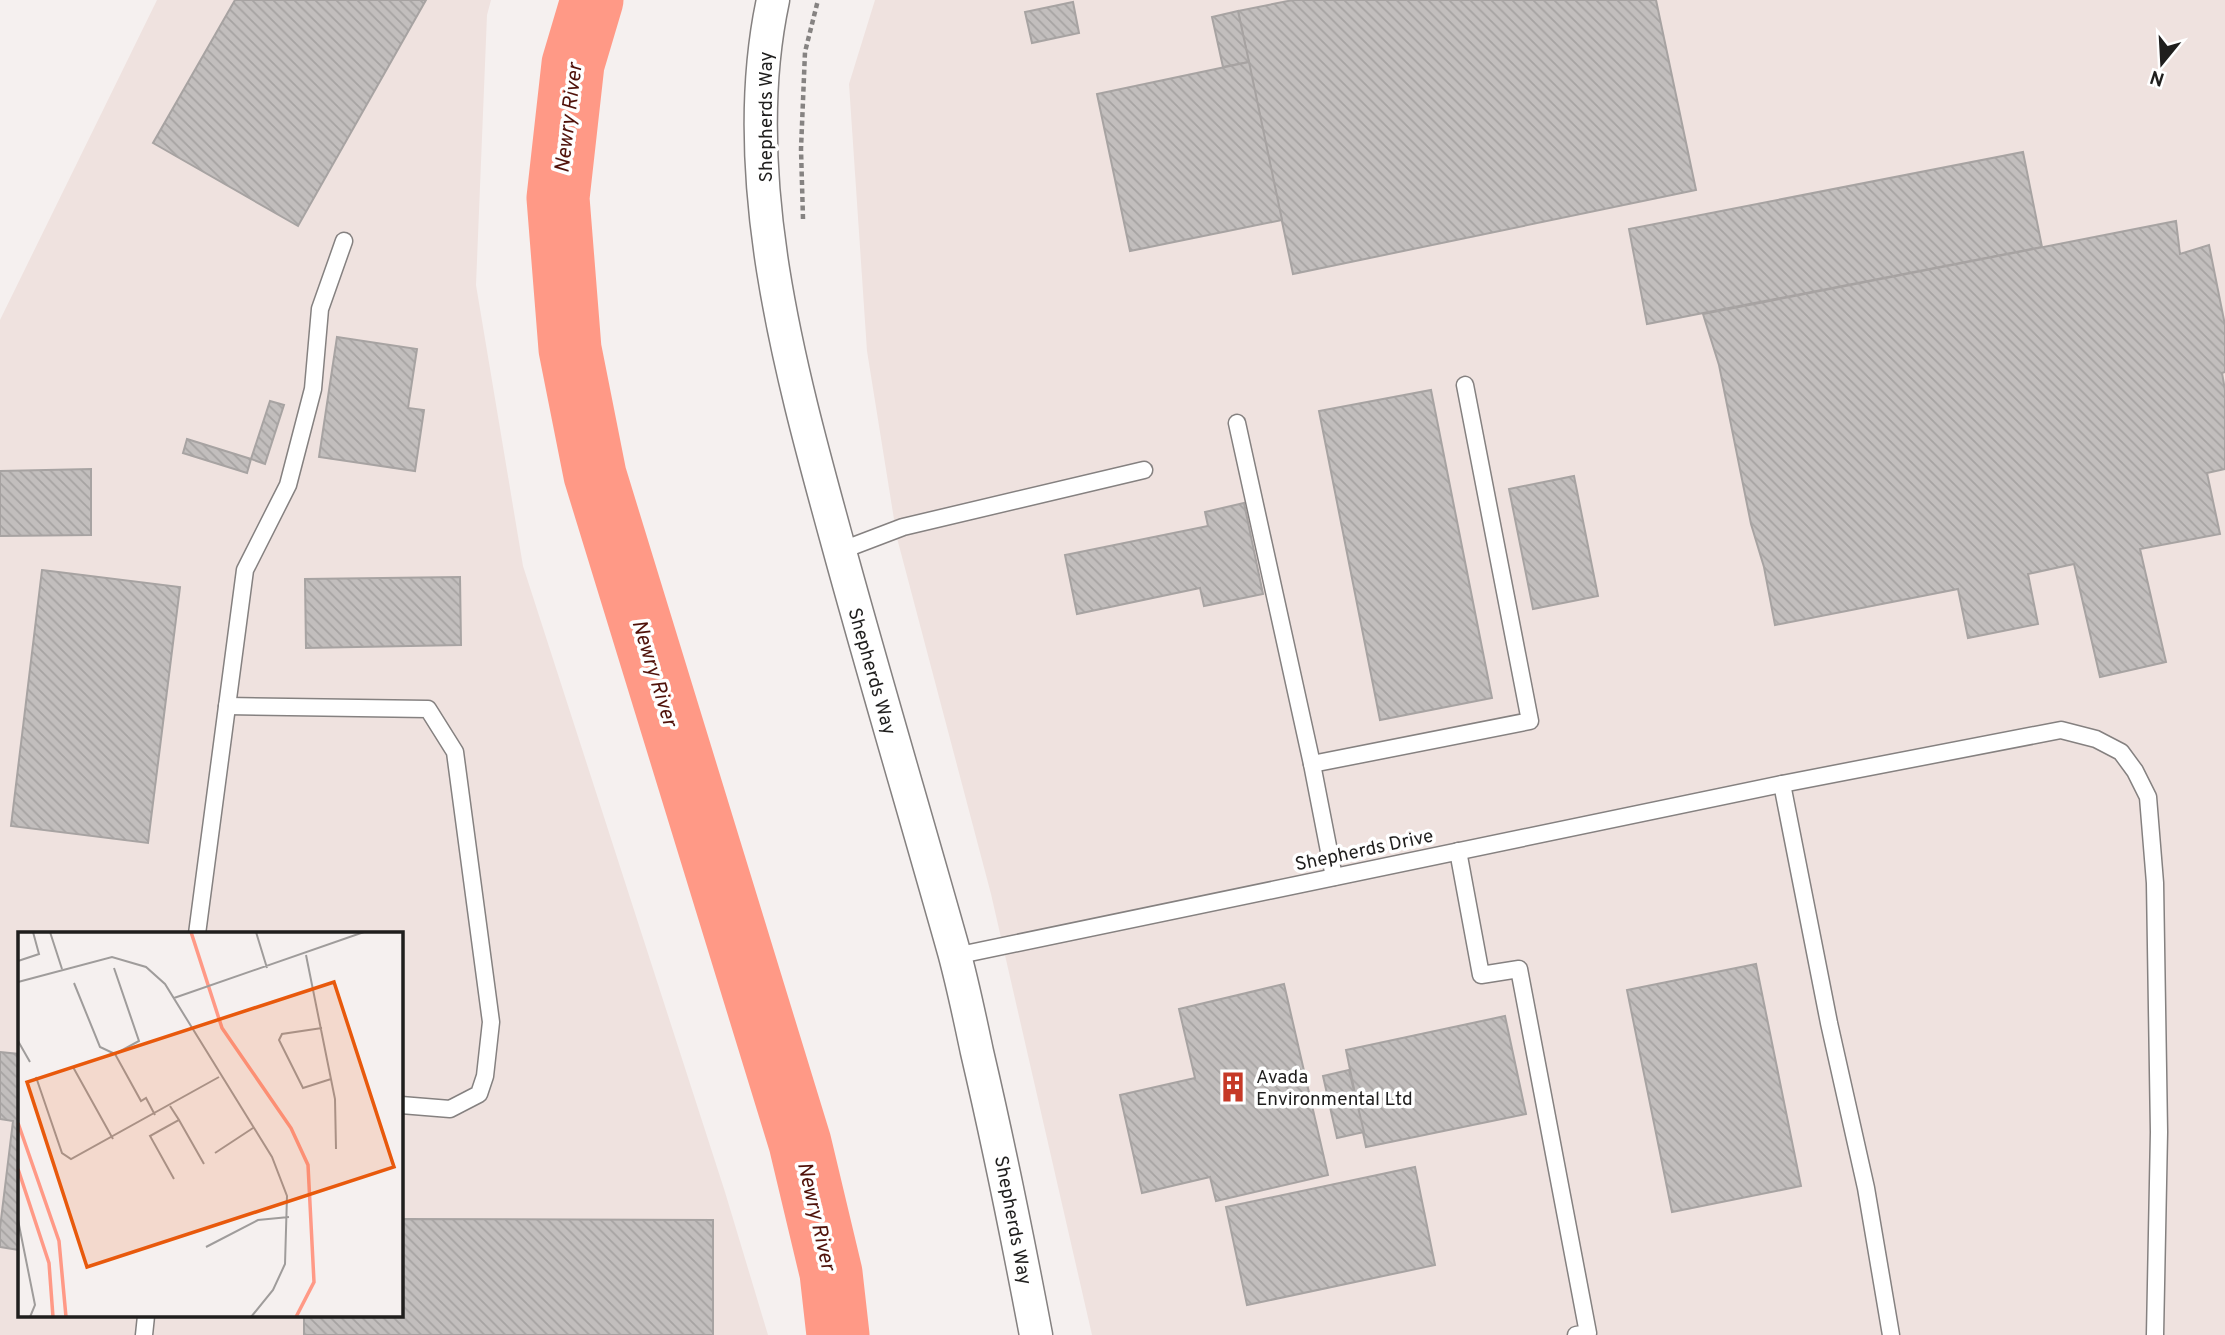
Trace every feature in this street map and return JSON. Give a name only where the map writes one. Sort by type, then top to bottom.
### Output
[{"type":"street","name":"Shepherds Way","points":[[773,0],[765,40],[761,135],[767,219],[782,325],[840,551],[955,956],[1003,1165],[1036,1335]]},
{"type":"lane","points":[[197,932],[245,570],[288,485],[313,389],[320,309],[344,242]]},
{"type":"lane","points":[[1312,764],[1530,721],[1465,385]]},
{"type":"lane","points":[[1237,423],[1334,877]]},
{"type":"lane","points":[[840,551],[903,527],[1144,470]]},
{"type":"lane","points":[[227,706],[428,709],[455,752],[491,1022],[485,1076],[479,1094],[450,1109],[402,1105]]},
{"type":"lane","name":"Shepherds Drive","points":[[955,956],[1782,784],[2061,730],[2096,739],[2121,752],[2135,771],[2148,797],[2155,883],[2159,1132],[2155,1335]]},
{"type":"lane","points":[[1782,784],[1829,1023],[1866,1188],[1891,1335]]},
{"type":"lane","points":[[1458,851],[1480,975],[1519,969],[1585,1334]]},
{"type":"path","points":[[804,230],[801,149],[805,52],[818,0]]},
{"type":"shaded area","points":[[157,0],[491,0],[487,15],[476,285],[523,566],[725,1192],[768,1335],[0,1335],[0,320]]},
{"type":"shaded area","points":[[875,0],[2225,0],[2225,1335],[1092,1335],[991,894],[897,538],[867,351],[849,84]]},
{"type":"building","points":[[235,0],[426,0],[298,226],[153,143]]},
{"type":"building","points":[[1293,0],[1656,0],[1696,190],[1293,274],[1238,11]]},
{"type":"building","points":[[1073,2],[1079,33],[1032,43],[1025,12]]},
{"type":"building","points":[[1238,11],[1249,62],[1223,67],[1212,17]]},
{"type":"building","points":[[1249,62],[1282,220],[1130,251],[1097,94]]},
{"type":"building","points":[[2023,152],[2042,247],[1647,324],[1629,229]]},
{"type":"building","points":[[2176,221],[2180,254],[2209,245],[2225,325],[2225,372],[2222,373],[2225,390],[2225,469],[2207,473],[2220,534],[2140,549],[2166,662],[2100,677],[2074,564],[2028,574],[2038,624],[1968,638],[1958,589],[1775,625],[1764,567],[1751,524],[1719,365],[1703,314]]},
{"type":"building","points":[[337,337],[417,349],[408,408],[424,410],[415,471],[319,457]]},
{"type":"building","points":[[1431,390],[1492,698],[1380,720],[1319,411]]},
{"type":"building","points":[[270,401],[284,405],[265,464],[251,459]]},
{"type":"building","points":[[187,439],[251,459],[247,473],[183,453]]},
{"type":"building","points":[[91,469],[91,535],[0,536],[0,471]]},
{"type":"building","points":[[1574,476],[1598,596],[1533,609],[1509,489]]},
{"type":"building","points":[[1244,503],[1263,594],[1204,606],[1200,588],[1077,614],[1065,555],[1208,526],[1205,512]]},
{"type":"building","points":[[42,570],[180,587],[148,843],[11,826]]},
{"type":"building","points":[[460,577],[461,645],[306,648],[305,579]]},
{"type":"building","points":[[1756,964],[1801,1186],[1672,1212],[1627,990]]},
{"type":"building","name":"Avada Environmental Ltd","points":[[1284,984],[1328,1175],[1216,1201],[1210,1177],[1142,1193],[1120,1095],[1195,1078],[1179,1009]]},
{"type":"building","points":[[1505,1016],[1526,1114],[1366,1147],[1346,1050]]},
{"type":"building","points":[[0,1052],[18,1054],[18,1250],[0,1247],[13,1121],[0,1119]]},
{"type":"building","points":[[1349,1070],[1364,1132],[1337,1138],[1323,1076]]},
{"type":"building","points":[[1415,1167],[1435,1265],[1247,1305],[1226,1207]]},
{"type":"building","points":[[402,1219],[713,1220],[713,1335],[304,1335],[304,1318],[402,1318]]},
{"type":"waterway","name":"Newry River","points":[[592,0],[573,64],[558,198],[570,349],[595,475],[800,1143],[831,1273],[838,1335]]},
{"type":"place","name":"Avada Environmental Ltd","points":[[1233,1087]]}]
